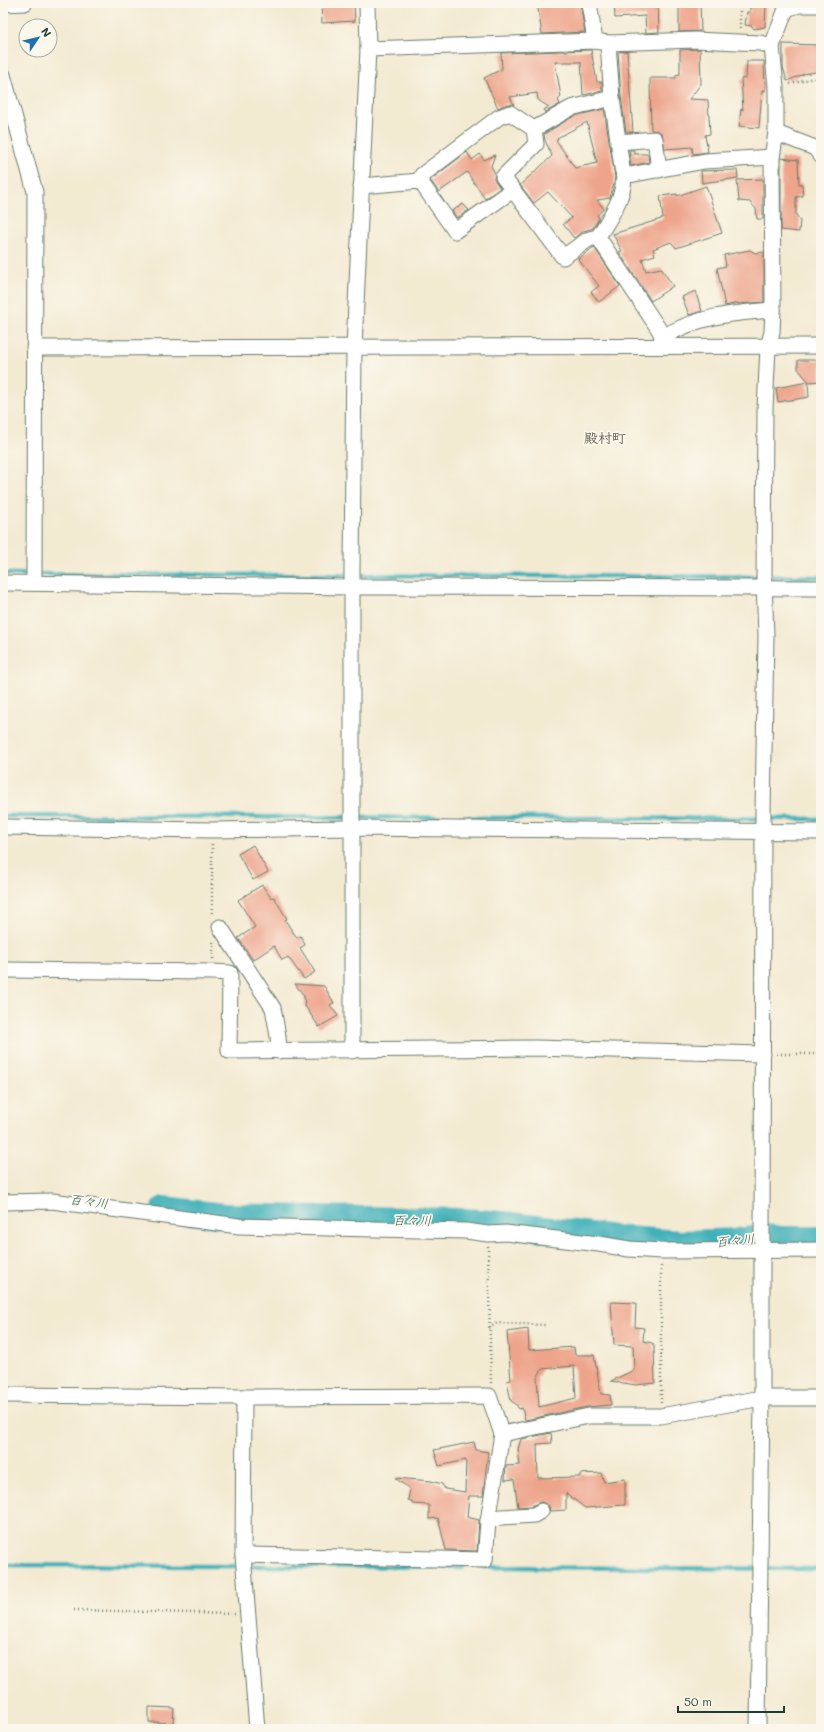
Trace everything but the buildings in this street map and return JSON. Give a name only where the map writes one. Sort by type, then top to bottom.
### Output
[{"type":"street","points":[[3,4],[25,3]]},
{"type":"street","points":[[352,1051],[352,579],[354,347],[368,49],[368,3]]},
{"type":"street","points":[[420,181],[422,175],[499,117],[510,113],[534,129],[536,144],[503,177],[563,257],[589,239],[598,237],[616,210],[624,176],[612,98],[601,42],[589,3]]},
{"type":"street","points":[[758,1729],[762,1398],[763,823],[766,635],[764,580],[768,347],[772,332],[773,310],[774,242],[772,238],[772,157],[776,133],[776,87],[772,46],[786,6],[821,5]]},
{"type":"street","points":[[368,49],[695,40],[760,43],[772,46]]},
{"type":"street","points":[[3,74],[35,192],[34,577]]},
{"type":"street","points":[[534,129],[571,108],[612,98]]},
{"type":"street","points":[[776,133],[815,148],[821,156]]},
{"type":"street","points":[[618,142],[655,139],[659,170]]},
{"type":"street","points":[[624,176],[705,161],[772,157]]},
{"type":"street","points":[[361,186],[420,181]]},
{"type":"street","points":[[420,181],[455,231],[513,190]]},
{"type":"street","points":[[598,237],[660,331],[662,342]]},
{"type":"street","points":[[662,342],[684,326],[710,318],[737,313],[773,310]]},
{"type":"street","points":[[34,348],[354,347],[662,342],[768,347],[821,346]]},
{"type":"street","points":[[3,583],[34,577],[764,580],[821,588]]},
{"type":"street","points":[[3,827],[212,830],[352,821],[763,823],[821,832]]},
{"type":"street","points":[[216,922],[273,1008],[279,1051]]},
{"type":"street","points":[[3,970],[230,973],[247,968]]},
{"type":"street","points":[[230,973],[229,1051],[352,1051],[535,1048],[763,1054]]},
{"type":"street","points":[[3,1202],[52,1201],[239,1226],[466,1231],[488,1234],[506,1233],[629,1249],[662,1251],[762,1248],[821,1250]]},
{"type":"street","points":[[3,1395],[244,1397],[489,1396],[502,1434],[488,1521],[485,1560],[243,1556]]},
{"type":"street","points":[[244,1397],[243,1556],[257,1729]]},
{"type":"street","points":[[502,1434],[589,1416],[660,1416],[762,1398],[821,1398]]},
{"type":"street","points":[[488,1521],[501,1517],[534,1515],[541,1511]]},
{"type":"path","points":[[740,3],[740,42]]},
{"type":"path","points":[[776,87],[821,76]]},
{"type":"path","points":[[212,830],[216,922]]},
{"type":"path","points":[[212,940],[212,972]]},
{"type":"path","points":[[763,1054],[821,1054]]},
{"type":"path","points":[[488,1234],[491,1378],[489,1396]]},
{"type":"path","points":[[660,1416],[662,1251]]},
{"type":"path","points":[[489,1328],[497,1323],[545,1325]]},
{"type":"path","points":[[74,1610],[247,1614]]},
{"type":"waterway","points":[[3,574],[821,577]]},
{"type":"waterway","points":[[3,816],[821,819]]},
{"type":"waterway","name":"百々川","points":[[164,1209],[224,1216],[464,1221],[503,1224],[615,1238],[680,1243],[739,1241],[768,1237],[782,1239],[821,1239]]},
{"type":"waterway","points":[[3,1565],[463,1567]]},
{"type":"waterway","points":[[481,1567],[821,1569]]},
{"type":"district","name":"殿村町","points":[[605,438]]}]
